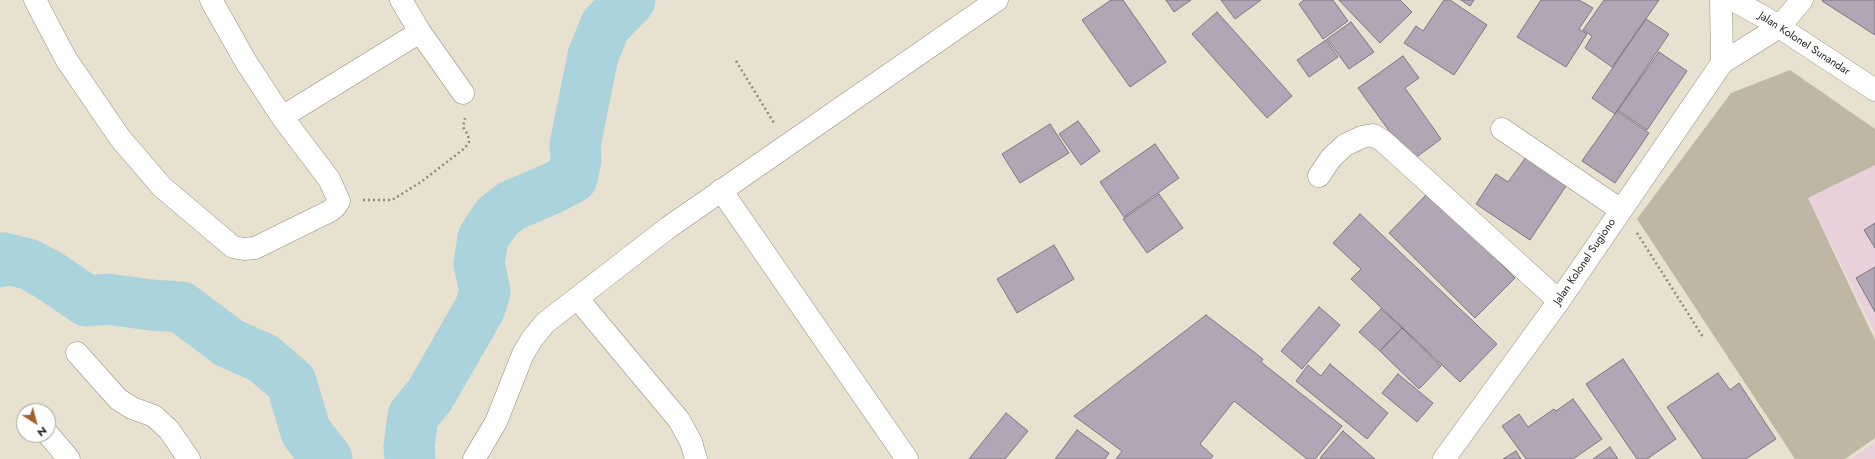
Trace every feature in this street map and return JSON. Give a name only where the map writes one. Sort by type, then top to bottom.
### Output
[{"type":"street","points":[[35,0],[66,59],[120,138],[162,187],[234,247],[244,249],[255,248],[330,211],[339,201],[329,179],[282,117],[246,62],[211,0]]},
{"type":"street","points":[[401,0],[420,32],[463,93]]},
{"type":"street","points":[[474,459],[496,422],[524,354],[532,339],[545,323],[669,226],[787,143],[997,0]]},
{"type":"street","points":[[1721,0],[1722,62]]},
{"type":"street","name":"Jalan Kolonel Sunandar","points":[[1733,0],[1875,90]]},
{"type":"street","name":"Jalan Kolonel Sugiono","points":[[1444,459],[1559,300],[1722,62],[1779,28],[1802,0]]},
{"type":"street","points":[[282,117],[420,32]]},
{"type":"street","points":[[1502,129],[1621,210]]},
{"type":"street","points":[[1319,176],[1331,158],[1345,145],[1362,137],[1373,135],[1383,141],[1559,300]]},
{"type":"street","points":[[721,190],[907,459]]},
{"type":"street","points":[[577,298],[679,420],[691,442],[696,459]]},
{"type":"street","points":[[77,353],[118,399],[132,408],[154,416],[169,430],[189,459]]},
{"type":"street","points":[[56,443],[69,459]]},
{"type":"path","points":[[736,61],[787,143]]},
{"type":"path","points":[[339,201],[392,200],[421,182],[465,148],[469,142],[468,135],[463,127],[465,115],[463,93]]},
{"type":"path","points":[[1621,210],[1703,337]]},
{"type":"shaded area","points":[[1790,70],[1875,129],[1875,165],[1808,198],[1875,340],[1875,438],[1845,459],[1795,459],[1637,219],[1731,93]]},
{"type":"shaded area","points":[[1875,165],[1875,333],[1808,198]]},
{"type":"shaded area","points":[[1875,443],[1875,459],[1850,459]]},
{"type":"building","points":[[1111,0],[1123,0],[1166,62],[1130,87],[1082,20]]},
{"type":"building","points":[[1166,0],[1191,0],[1174,12]]},
{"type":"building","points":[[1221,0],[1261,0],[1235,19]]},
{"type":"building","points":[[1304,0],[1333,0],[1348,21],[1323,39],[1299,4]]},
{"type":"building","points":[[1339,0],[1400,0],[1412,12],[1380,43]]},
{"type":"building","points":[[1444,0],[1450,0],[1487,25],[1454,75],[1404,43],[1416,26],[1423,31]]},
{"type":"building","points":[[1461,0],[1474,0],[1470,6]]},
{"type":"building","points":[[1541,0],[1579,0],[1593,8],[1579,29],[1587,34],[1566,67],[1517,37]]},
{"type":"building","points":[[1604,0],[1659,0],[1612,67],[1585,48],[1592,36],[1583,30]]},
{"type":"building","points":[[1875,0],[1875,35],[1822,1]]},
{"type":"building","points":[[1217,12],[1292,96],[1267,118],[1192,34]]},
{"type":"building","points":[[1646,19],[1669,34],[1615,114],[1592,98]]},
{"type":"building","points":[[1351,22],[1374,52],[1349,69],[1327,39]]},
{"type":"building","points":[[1326,40],[1338,57],[1309,77],[1297,60]]},
{"type":"building","points":[[1659,52],[1687,71],[1647,130],[1618,110]]},
{"type":"building","points":[[1403,56],[1419,78],[1405,88],[1441,139],[1411,161],[1358,88]]},
{"type":"building","points":[[1617,111],[1649,133],[1615,183],[1582,161]]},
{"type":"building","points":[[1078,121],[1100,151],[1081,165],[1059,134]]},
{"type":"building","points":[[1050,124],[1069,153],[1020,183],[1002,154]]},
{"type":"building","points":[[1155,144],[1179,178],[1124,217],[1100,182]]},
{"type":"building","points":[[1529,153],[1570,180],[1530,240],[1476,204],[1496,174],[1508,182]]},
{"type":"building","points":[[1429,192],[1515,278],[1475,318],[1389,233]]},
{"type":"building","points":[[1159,194],[1183,228],[1147,253],[1123,219]]},
{"type":"building","points":[[1360,214],[1497,344],[1460,382],[1351,279],[1361,269],[1333,243]]},
{"type":"building","points":[[1875,223],[1875,248],[1864,230]]},
{"type":"building","points":[[1054,245],[1074,279],[1017,313],[997,279]]},
{"type":"building","points":[[1875,267],[1875,312],[1856,278]]},
{"type":"building","points":[[1319,307],[1340,325],[1302,369],[1281,351]]},
{"type":"building","points":[[1381,309],[1402,328],[1380,351],[1359,332]]},
{"type":"building","points":[[1206,315],[1263,359],[1261,362],[1342,426],[1315,459],[1307,459],[1234,401],[1200,444],[1213,456],[1210,459],[1116,459],[1122,451],[1074,416]]},
{"type":"building","points":[[1402,328],[1441,366],[1419,389],[1380,351]]},
{"type":"building","points":[[1623,359],[1676,439],[1647,459],[1637,459],[1586,384]]},
{"type":"building","points":[[1330,364],[1388,413],[1367,439],[1296,381],[1308,365],[1321,376]]},
{"type":"building","points":[[1718,373],[1730,390],[1739,383],[1776,439],[1746,459],[1703,459],[1667,407]]},
{"type":"building","points":[[1398,374],[1433,403],[1417,422],[1382,393]]},
{"type":"building","points":[[1573,399],[1602,439],[1573,459],[1526,459],[1502,426],[1519,414],[1528,427],[1554,409],[1556,411]]},
{"type":"building","points":[[1006,413],[1028,431],[1005,459],[969,459]]},
{"type":"building","points":[[1077,430],[1109,453],[1105,459],[1055,459]]},
{"type":"building","points":[[1343,431],[1375,459],[1321,459],[1320,458]]},
{"type":"building","points":[[1610,447],[1618,459],[1593,459]]},
{"type":"building","points":[[1516,451],[1521,459],[1503,459]]},
{"type":"waterway","points":[[410,459],[409,447],[413,416],[430,395],[480,308],[485,291],[479,264],[483,238],[497,217],[511,206],[572,178],[576,160],[575,145],[593,56],[605,26],[630,0]]},
{"type":"waterway","points":[[0,262],[4,258],[28,264],[47,274],[87,301],[107,299],[151,305],[181,307],[229,343],[263,358],[291,382],[306,432],[327,459]]}]
